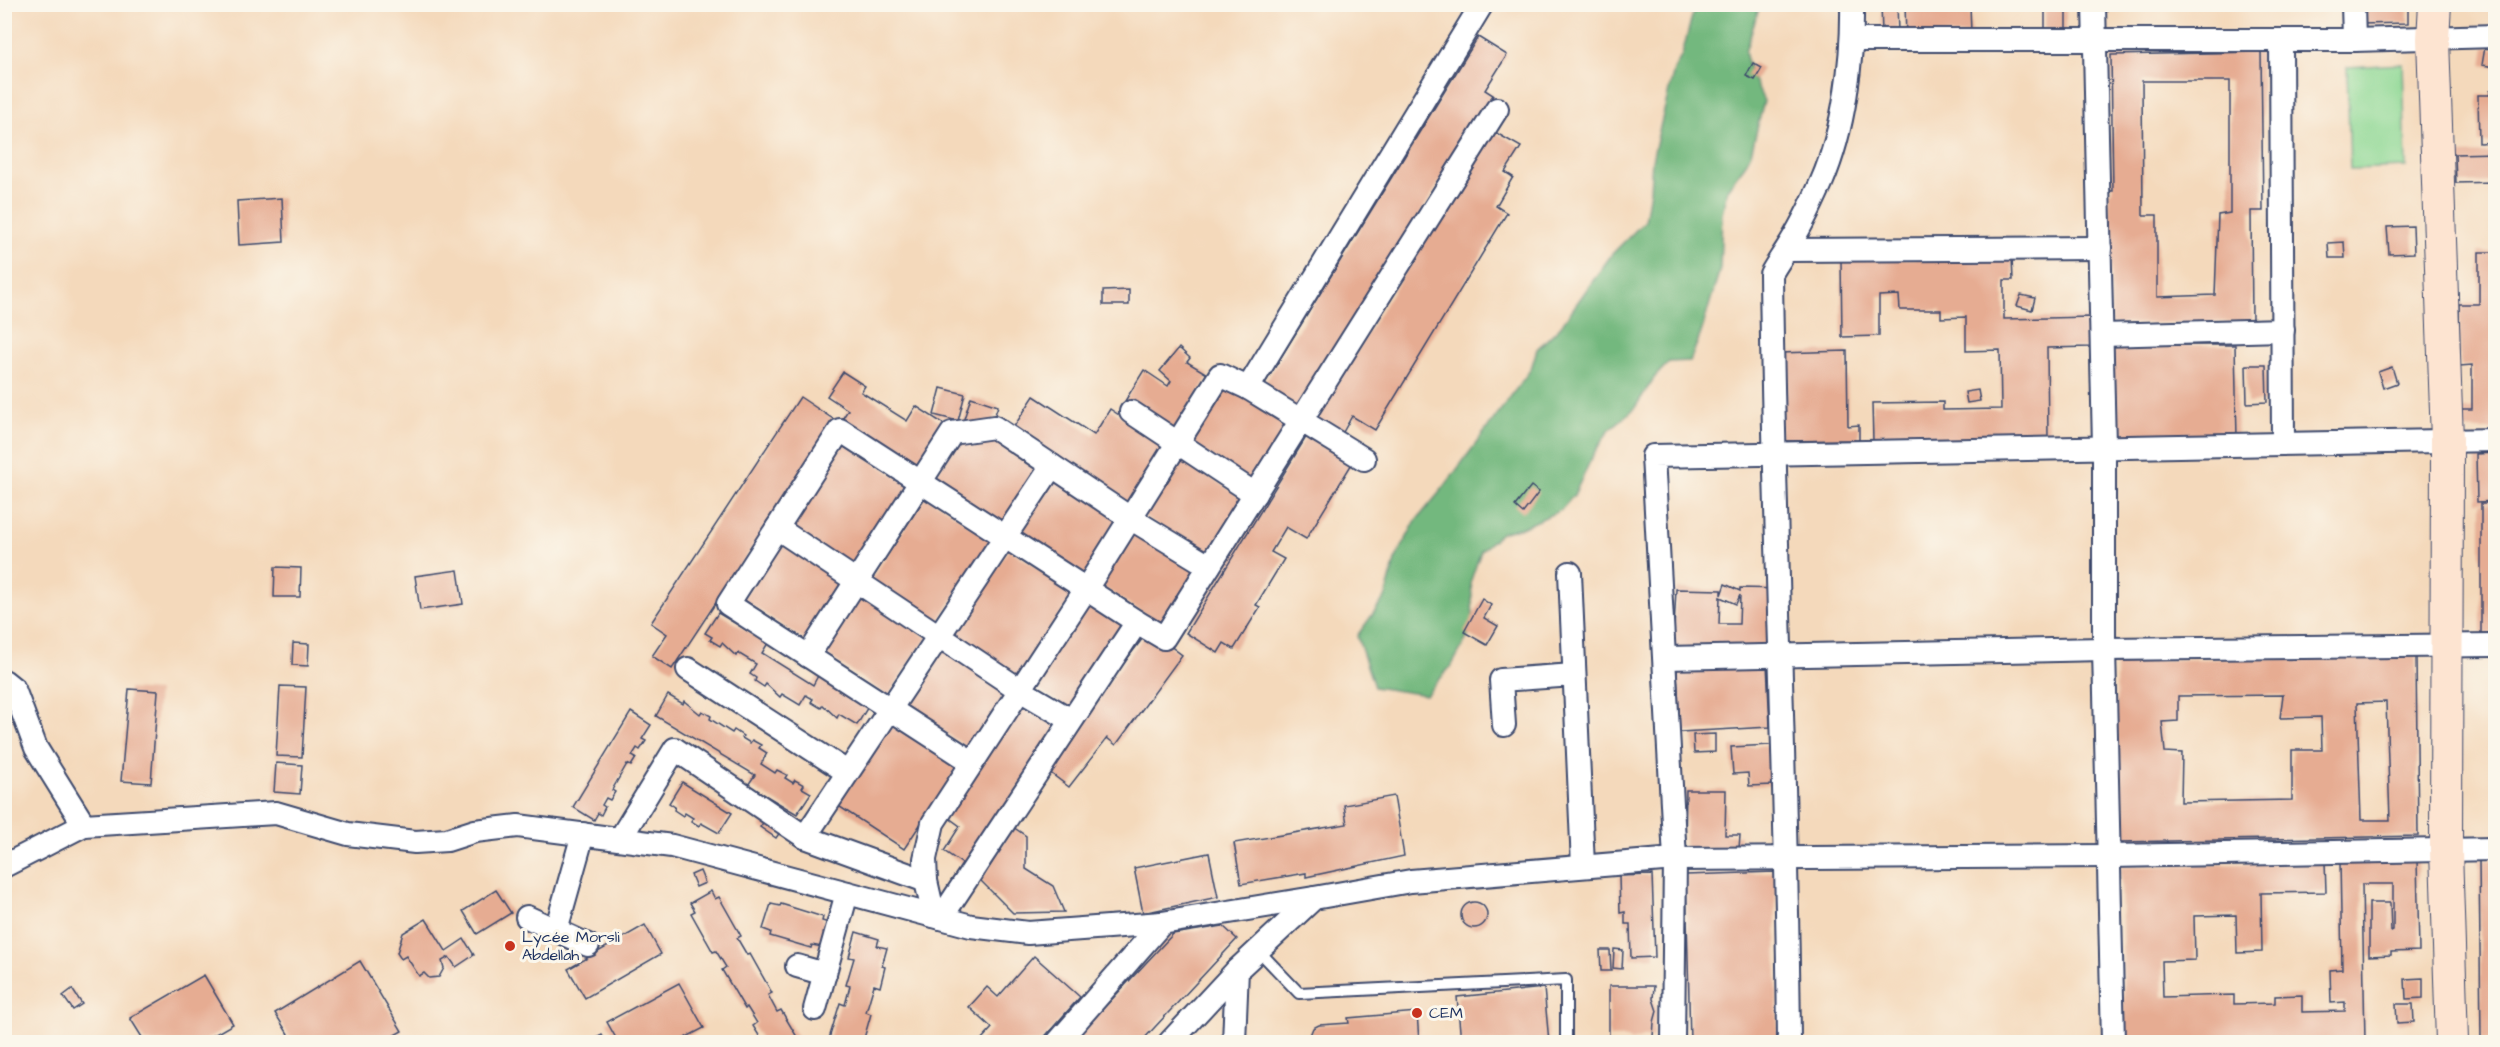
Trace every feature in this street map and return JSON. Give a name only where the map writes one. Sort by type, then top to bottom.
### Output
[{"type":"main road","points":[[2435,4],[2433,39],[2447,440],[2446,850],[2452,1042]]},
{"type":"street","points":[[1248,388],[1482,4]]},
{"type":"street","points":[[1789,1042],[1788,858],[1773,453],[1771,274],[1787,250],[1822,180],[1832,152],[1840,119],[1852,39],[1852,4]]},
{"type":"street","points":[[2094,4],[2102,335],[2104,649],[2113,1042]]},
{"type":"street","points":[[2353,4],[2355,40]]},
{"type":"street","points":[[1852,39],[2355,40],[2496,36]]},
{"type":"street","points":[[2281,40],[2283,443]]},
{"type":"street","points":[[972,762],[728,604],[840,430],[1164,638],[1497,109]]},
{"type":"street","points":[[1787,250],[2100,248]]},
{"type":"street","points":[[2102,335],[2283,330]]},
{"type":"street","points":[[938,917],[926,881],[925,859],[933,823],[1086,590],[1220,375],[1248,388],[1364,459]]},
{"type":"street","points":[[1131,412],[1255,494]]},
{"type":"street","points":[[808,656],[952,433],[994,427],[1131,518],[1209,566]]},
{"type":"street","points":[[1673,1042],[1675,859],[1666,658],[1653,456],[2496,440]]},
{"type":"street","points":[[805,837],[1052,466]]},
{"type":"street","points":[[777,528],[1020,690],[1071,720]]},
{"type":"street","points":[[1570,573],[1583,866]]},
{"type":"street","points":[[938,917],[1137,622]]},
{"type":"street","points":[[1666,658],[2104,649],[2496,645]]},
{"type":"street","points":[[688,669],[847,772]]},
{"type":"street","points":[[1504,725],[1502,680],[1574,675]]},
{"type":"street","points":[[4,681],[14,689],[36,748],[84,825]]},
{"type":"street","points":[[620,839],[675,749],[805,837],[926,881]]},
{"type":"street","points":[[4,866],[84,825],[276,813],[348,834],[415,842],[447,840],[475,831],[518,826],[672,846],[971,926],[1028,933],[1162,923],[1411,881],[1675,859],[2110,856],[2496,849]]},
{"type":"street","points":[[556,930],[583,834]]},
{"type":"street","points":[[815,1010],[847,893]]},
{"type":"street","points":[[1170,1042],[1237,970],[1314,898]]},
{"type":"street","points":[[527,917],[588,945]]},
{"type":"street","points":[[1058,1042],[1162,923]]},
{"type":"street","points":[[797,966],[825,975]]},
{"type":"street","points":[[1234,1042],[1237,970]]},
{"type":"lane","points":[[1259,951],[1299,993],[1566,980],[1566,1042]]},
{"type":"green space","points":[[1695,5],[1760,5],[1745,52],[1751,74],[1764,101],[1751,153],[1727,189],[1722,214],[1720,269],[1690,361],[1669,362],[1654,378],[1634,409],[1609,430],[1594,453],[1574,495],[1561,510],[1526,526],[1501,533],[1481,551],[1471,580],[1473,619],[1468,636],[1452,665],[1426,695],[1374,687],[1357,636],[1386,596],[1395,560],[1415,522],[1444,487],[1531,369],[1537,349],[1560,327],[1612,254],[1645,221],[1652,160],[1674,70],[1682,55]]},
{"type":"green space","points":[[2403,64],[2406,167],[2350,169],[2347,67]]},
{"type":"building","points":[[1881,4],[1897,4],[1898,32],[1882,33]]},
{"type":"building","points":[[1905,4],[1970,4],[1971,34],[1906,37]]},
{"type":"building","points":[[2045,4],[2066,4],[2066,32],[2045,32]]},
{"type":"building","points":[[2359,4],[2408,4],[2408,23],[2360,24]]},
{"type":"building","points":[[1478,37],[1507,55],[1485,90],[1493,95],[1299,411],[1262,388]]},
{"type":"building","points":[[2485,47],[2496,49],[2496,67],[2482,65]]},
{"type":"building","points":[[2261,52],[2263,211],[2251,211],[2252,321],[2111,324],[2109,191],[2113,191],[2111,55]],"holes":[[[2142,81],[2230,81],[2230,213],[2218,215],[2215,295],[2157,297],[2157,215],[2143,215]]]},
{"type":"building","points":[[1753,63],[1762,68],[1755,80],[1746,76]]},
{"type":"building","points":[[2490,91],[2496,91],[2496,142],[2479,143],[2478,95],[2490,95]]},
{"type":"building","points":[[1491,130],[1521,147],[1505,172],[1513,177],[1496,206],[1507,213],[1375,430],[1352,416],[1342,434],[1316,418]]},
{"type":"building","points":[[2496,153],[2496,182],[2456,183],[2455,154]]},
{"type":"building","points":[[282,198],[284,242],[239,245],[237,201]]},
{"type":"building","points":[[2413,226],[2414,253],[2389,254],[2387,227]]},
{"type":"building","points":[[2344,242],[2345,258],[2329,258],[2328,243]]},
{"type":"building","points":[[2479,252],[2496,252],[2496,430],[2459,430],[2459,409],[2472,409],[2472,365],[2460,366],[2459,304],[2479,304]]},
{"type":"building","points":[[2012,257],[2013,280],[2004,280],[2004,319],[2090,317],[2091,347],[2047,348],[2048,438],[1873,441],[1872,403],[1943,402],[1943,410],[2001,409],[2000,350],[1966,351],[1966,317],[1941,318],[1941,310],[1900,310],[1899,295],[1879,296],[1879,336],[1842,337],[1841,260]]},
{"type":"building","points":[[1129,290],[1129,305],[1103,305],[1103,291]]},
{"type":"building","points":[[2021,295],[2035,298],[2032,310],[2017,306]]},
{"type":"building","points":[[2111,345],[2235,345],[2237,438],[2110,437]]},
{"type":"building","points":[[1179,348],[1190,358],[1187,362],[1209,375],[1175,431],[1125,401],[1144,370],[1168,386],[1171,381],[1160,371]]},
{"type":"building","points":[[1847,351],[1848,426],[1859,425],[1859,440],[1780,441],[1779,353]]},
{"type":"building","points":[[2246,365],[2266,365],[2267,402],[2247,403]]},
{"type":"building","points":[[2392,367],[2397,383],[2383,388],[2378,372]]},
{"type":"building","points":[[843,372],[865,386],[861,392],[907,421],[916,406],[950,428],[923,472],[841,421],[848,410],[827,396]]},
{"type":"building","points":[[1224,382],[1291,426],[1253,483],[1186,440]]},
{"type":"building","points":[[941,388],[965,394],[958,421],[934,415]]},
{"type":"building","points":[[1978,390],[1980,401],[1967,403],[1965,392]]},
{"type":"building","points":[[1034,396],[1094,435],[1110,409],[1168,448],[1130,506],[1013,428]]},
{"type":"building","points":[[800,397],[836,421],[672,669],[652,656],[667,634],[651,623]]},
{"type":"building","points":[[971,397],[998,406],[988,434],[962,425]]},
{"type":"building","points":[[1308,434],[1353,462],[1306,539],[1286,527],[1271,552],[1284,559],[1256,605],[1260,607],[1234,649],[1224,643],[1218,653],[1186,633]]},
{"type":"building","points":[[993,436],[1041,468],[1002,526],[933,480],[959,441]]},
{"type":"building","points":[[844,442],[910,486],[854,570],[788,526]]},
{"type":"building","points":[[2496,453],[2496,501],[2477,502],[2476,454]]},
{"type":"building","points":[[1177,456],[1244,499],[1206,557],[1140,513]]},
{"type":"building","points":[[1056,475],[1123,519],[1085,577],[1018,533]]},
{"type":"building","points":[[1531,486],[1539,492],[1523,513],[1515,506]]},
{"type":"building","points":[[926,496],[992,539],[937,623],[871,580]]},
{"type":"building","points":[[2481,503],[2496,503],[2496,633],[2481,633]]},
{"type":"building","points":[[1135,525],[1201,569],[1163,626],[1097,583]]},
{"type":"building","points":[[782,541],[845,583],[806,641],[743,599]]},
{"type":"building","points":[[1009,549],[1075,593],[1019,677],[953,633]]},
{"type":"building","points":[[275,567],[301,568],[300,597],[274,597]]},
{"type":"building","points":[[458,570],[463,604],[420,610],[415,576]]},
{"type":"building","points":[[1725,584],[1740,591],[1740,588],[1784,589],[1769,654],[1673,651],[1676,589],[1721,590],[1721,595]],"holes":[[[1740,595],[1739,624],[1719,624],[1720,597],[1736,604]]]},
{"type":"building","points":[[861,595],[927,638],[888,696],[823,652]]},
{"type":"building","points":[[1482,599],[1491,605],[1484,618],[1498,626],[1487,645],[1464,632]]},
{"type":"building","points":[[1086,600],[1126,626],[1071,710],[1031,684]]},
{"type":"building","points":[[718,613],[768,643],[762,653],[813,685],[819,674],[869,705],[857,725],[839,714],[837,718],[823,705],[821,708],[811,702],[813,699],[806,695],[800,705],[782,694],[780,697],[766,684],[764,687],[755,681],[756,678],[750,674],[756,664],[738,653],[736,656],[722,643],[720,646],[710,640],[712,637],[705,633]]},
{"type":"building","points":[[1149,630],[1182,655],[1116,745],[1107,738],[1069,787],[1044,768]]},
{"type":"building","points":[[293,643],[309,644],[308,666],[292,665]]},
{"type":"building","points":[[942,647],[1009,692],[971,750],[904,705]]},
{"type":"building","points":[[2416,655],[2418,836],[2119,842],[2116,661]],"holes":[[[2283,695],[2280,718],[2321,717],[2322,750],[2292,750],[2292,800],[2181,802],[2182,753],[2165,752],[2162,722],[2178,721],[2178,696]],[[2386,702],[2390,820],[2361,820],[2357,703]]]},
{"type":"building","points":[[1767,664],[1770,727],[1680,732],[1677,669]]},
{"type":"building","points":[[280,686],[306,687],[302,757],[276,756]]},
{"type":"building","points":[[129,689],[158,691],[151,783],[121,781]]},
{"type":"building","points":[[668,695],[683,704],[684,701],[700,714],[702,711],[711,716],[710,719],[732,733],[734,730],[750,743],[752,740],[761,745],[759,748],[767,753],[761,764],[775,773],[777,770],[787,775],[785,778],[793,783],[795,780],[804,785],[802,788],[811,793],[797,814],[748,785],[755,775],[656,716]]},
{"type":"building","points":[[1022,698],[1061,724],[967,867],[944,851],[960,826],[945,815]]},
{"type":"building","points":[[631,712],[651,725],[642,739],[646,741],[640,750],[637,748],[632,756],[636,758],[631,766],[627,764],[612,790],[615,792],[610,800],[606,798],[602,805],[605,807],[601,815],[598,813],[594,820],[573,807]]},
{"type":"building","points":[[893,720],[960,764],[904,849],[837,805]]},
{"type":"building","points":[[1715,734],[1715,752],[1694,753],[1693,735]]},
{"type":"building","points":[[1771,745],[1773,785],[1749,786],[1748,773],[1733,774],[1731,747]]},
{"type":"building","points":[[276,763],[302,765],[300,794],[274,792]]},
{"type":"building","points":[[682,782],[732,813],[719,833],[701,823],[699,826],[691,821],[693,818],[685,813],[683,816],[674,810],[675,807],[669,803]]},
{"type":"building","points":[[1686,790],[1726,790],[1725,835],[1740,835],[1739,849],[1685,849]]},
{"type":"building","points":[[1394,796],[1404,856],[1306,877],[1306,873],[1241,884],[1234,843],[1347,824],[1344,805]]},
{"type":"building","points":[[769,814],[785,825],[776,838],[760,827]]},
{"type":"building","points":[[1013,827],[1026,836],[1026,869],[1053,886],[1064,912],[1013,913],[981,881]]},
{"type":"building","points":[[1209,853],[1218,897],[1143,913],[1134,868]]},
{"type":"building","points":[[2417,859],[2419,951],[2369,956],[2369,903],[2390,903],[2391,931],[2393,930],[2393,884],[2362,884],[2365,1042],[2124,1042],[2121,867],[2325,862],[2326,892],[2261,893],[2262,952],[2237,953],[2236,915],[2194,916],[2195,960],[2162,961],[2163,997],[2234,995],[2234,1004],[2275,1003],[2275,996],[2302,995],[2302,1012],[2345,1011],[2345,1002],[2331,1003],[2330,970],[2342,969],[2340,861]]},
{"type":"building","points":[[2479,860],[2496,860],[2496,1040],[2481,1040]]},
{"type":"building","points":[[700,871],[705,883],[696,887],[691,875]]},
{"type":"building","points":[[1775,872],[1778,1042],[1690,1042],[1686,875]]},
{"type":"building","points":[[1652,875],[1655,957],[1631,958],[1630,924],[1625,924],[1625,912],[1620,913],[1619,876]]},
{"type":"building","points":[[496,890],[511,913],[477,934],[463,911]]},
{"type":"building","points":[[711,891],[715,899],[719,897],[741,936],[737,938],[747,955],[750,954],[772,993],[768,995],[777,1012],[781,1010],[800,1042],[763,1042],[753,1026],[757,1023],[747,1007],[745,1009],[722,970],[726,967],[716,951],[713,952],[691,913],[695,911],[690,903]]},
{"type":"building","points":[[1474,902],[1483,906],[1487,915],[1483,924],[1474,928],[1465,924],[1461,915],[1465,906]]},
{"type":"building","points":[[771,904],[780,906],[781,904],[823,917],[822,921],[829,923],[822,947],[812,945],[811,948],[770,936],[771,932],[763,929]]},
{"type":"building","points":[[426,919],[446,951],[464,939],[474,955],[456,967],[449,957],[442,961],[444,968],[439,977],[429,978],[424,973],[419,976],[406,956],[401,959],[397,953],[403,933]]},
{"type":"building","points":[[645,925],[661,954],[585,998],[568,969]]},
{"type":"building","points":[[1223,926],[1237,939],[1141,1042],[1072,1042],[1173,934]]},
{"type":"building","points":[[856,932],[879,939],[877,946],[887,948],[880,987],[874,985],[866,1012],[871,1014],[863,1042],[828,1042],[840,1003],[845,1005],[850,986],[846,985],[854,958],[849,957]]},
{"type":"building","points":[[1614,949],[1623,950],[1622,969],[1613,968]]},
{"type":"building","points":[[1600,950],[1610,950],[1611,971],[1601,971]]},
{"type":"building","points":[[1034,956],[1080,997],[1040,1042],[979,1042],[992,1028],[969,1007],[987,987],[998,997]]},
{"type":"building","points":[[360,961],[402,1031],[382,1042],[293,1042],[275,1013]]},
{"type":"building","points":[[204,975],[233,1024],[202,1042],[145,1042],[130,1018]]},
{"type":"building","points":[[2423,978],[2423,998],[2406,999],[2405,979]]},
{"type":"building","points":[[679,983],[704,1028],[677,1042],[613,1042],[617,1040],[607,1022]]},
{"type":"building","points":[[1609,986],[1654,986],[1653,999],[1657,1011],[1653,1037],[1643,1037],[1632,1041],[1620,1037],[1609,1037]]},
{"type":"building","points":[[1544,988],[1549,1042],[1461,1042],[1457,997]]},
{"type":"building","points":[[72,989],[82,1004],[73,1010],[63,996]]},
{"type":"building","points":[[2396,1004],[2413,1004],[2414,1022],[2397,1023]]},
{"type":"building","points":[[1417,1012],[1419,1042],[1300,1042],[1308,1040],[1313,1028],[1319,1025],[1349,1023],[1348,1018]]},
{"type":"building","points":[[602,1035],[606,1042],[588,1042]]},
{"type":"place","name":"Lycée Morsli Abdellah","points":[[510,946]]},
{"type":"place","name":"CEM","points":[[1417,1013]]}]
